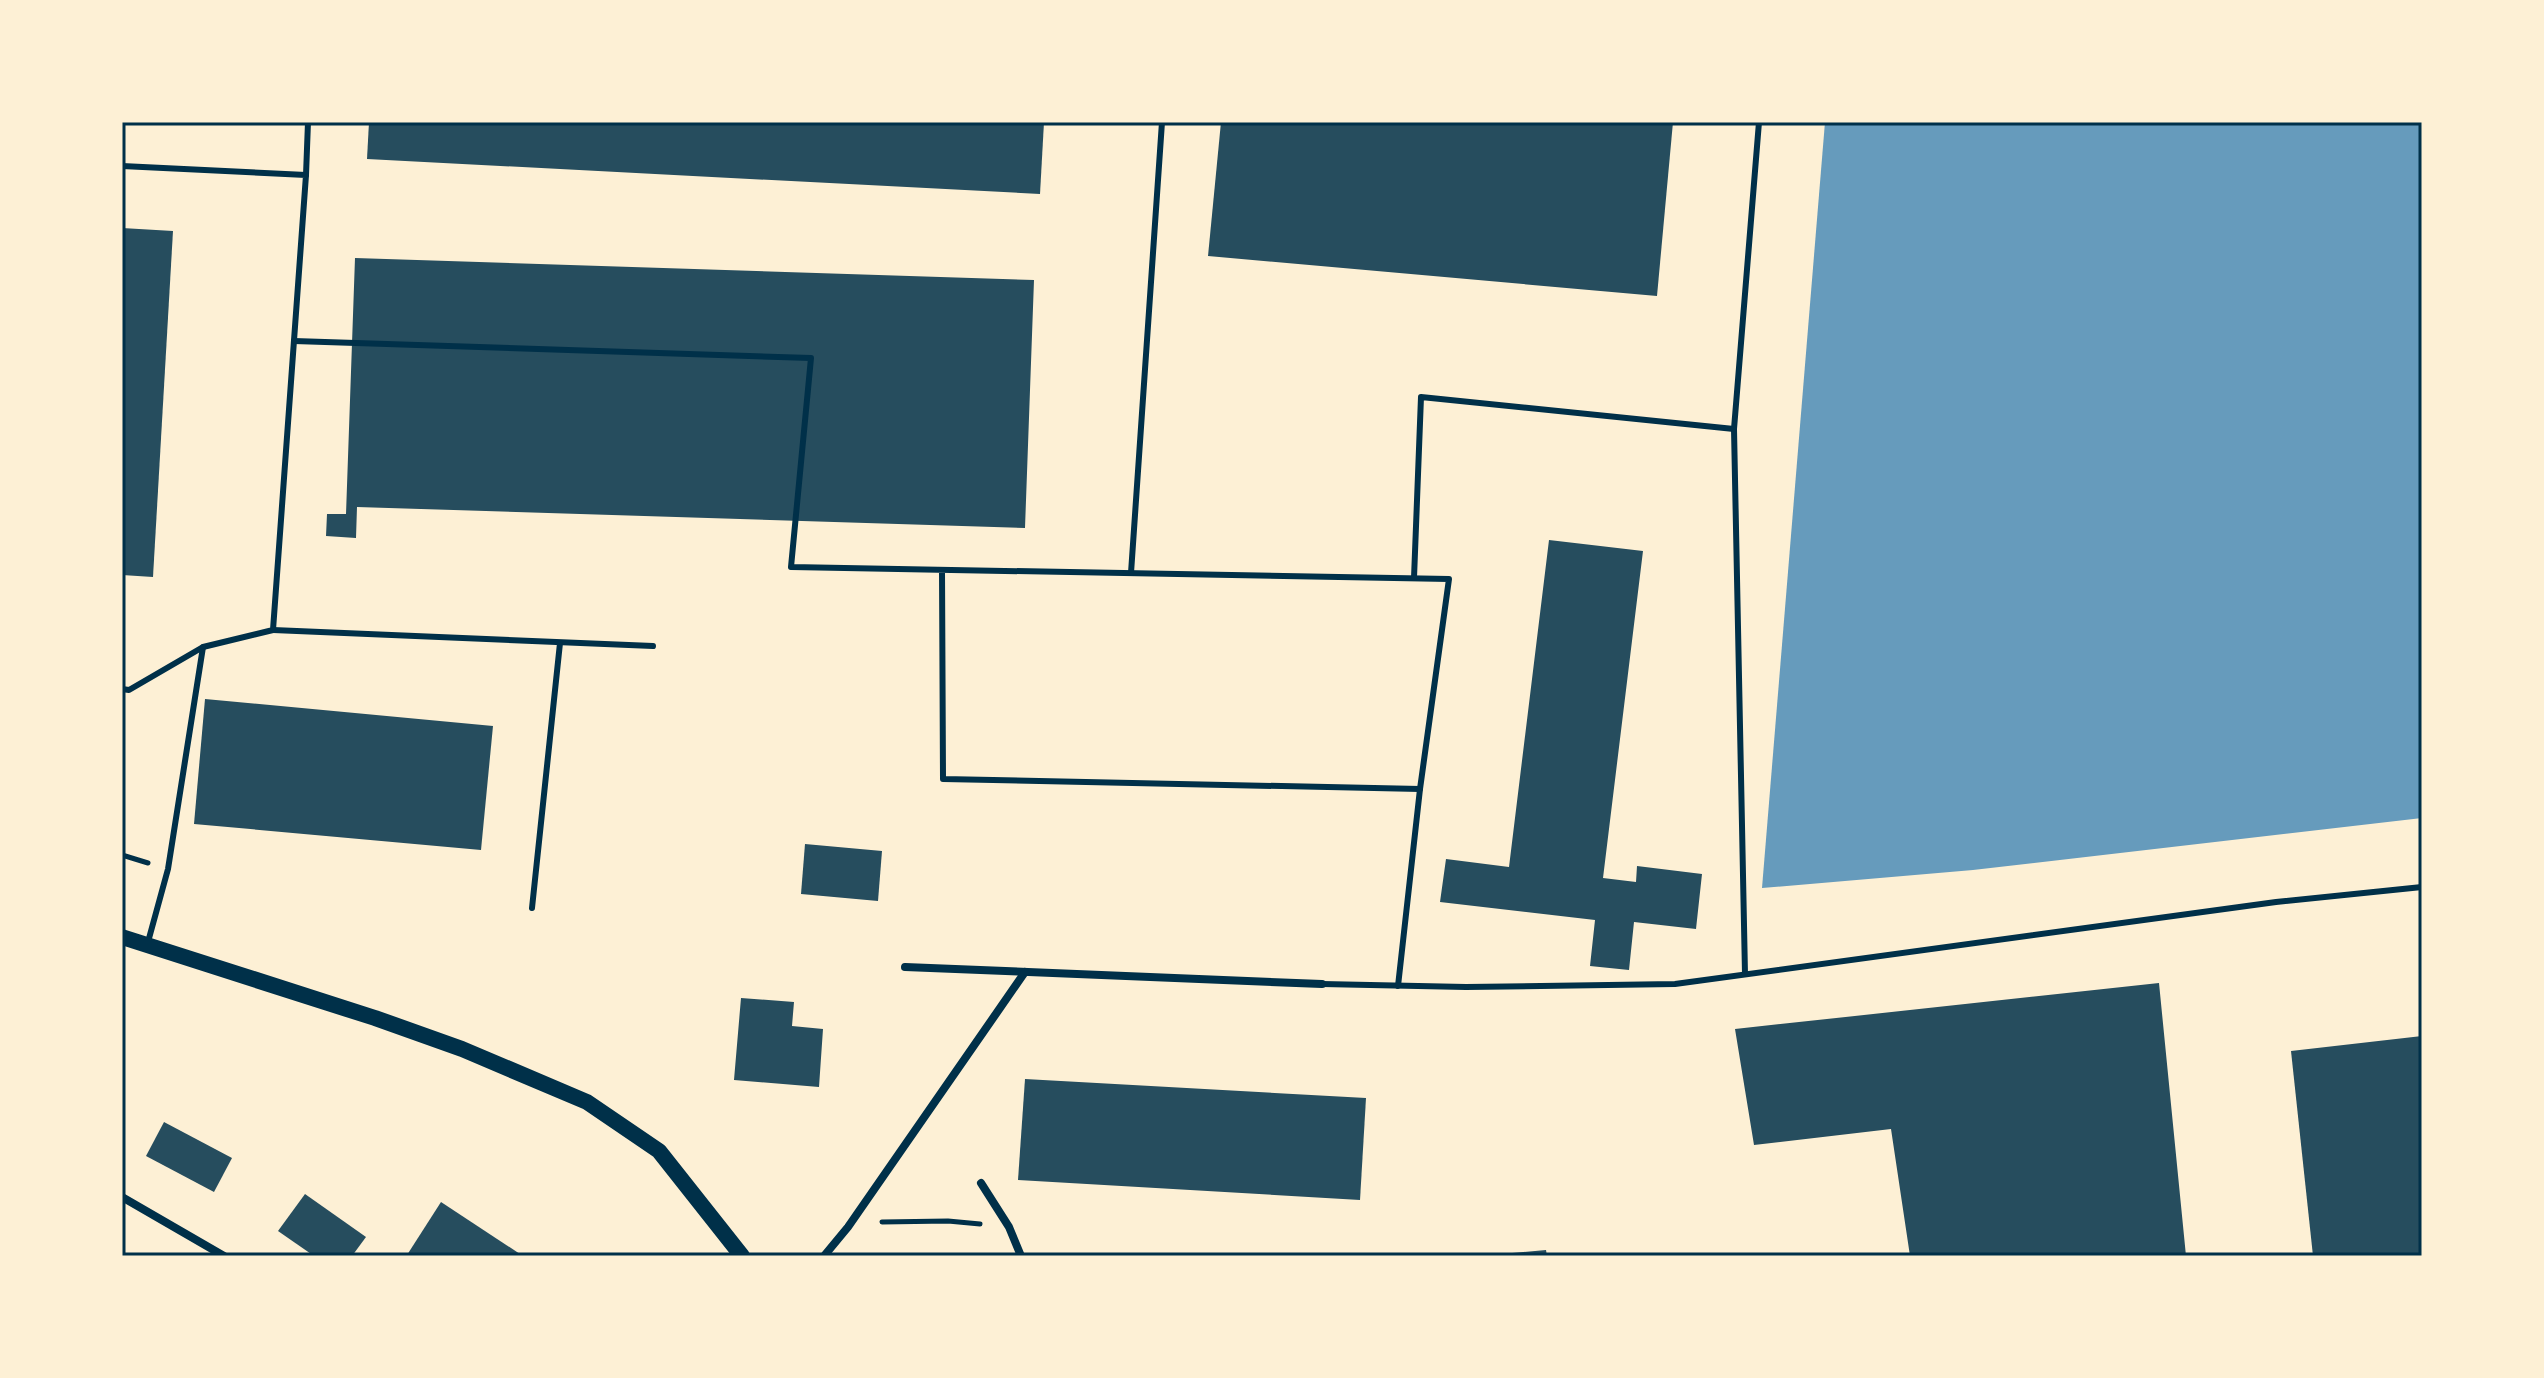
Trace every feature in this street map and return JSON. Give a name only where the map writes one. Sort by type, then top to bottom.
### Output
[{"type":"main road","points":[[122,937],[375,1018],[462,1049],[587,1102],[659,1151],[742,1256]]},
{"type":"street","points":[[905,967],[1322,984]]},
{"type":"street","points":[[824,1256],[848,1227],[1025,972]]},
{"type":"street","points":[[981,1183],[1009,1227],[1021,1256]]},
{"type":"street","points":[[122,1197],[224,1256]]},
{"type":"lane","points":[[273,630],[308,122]]},
{"type":"lane","points":[[1131,573],[1162,122]]},
{"type":"lane","points":[[1745,974],[1734,429],[1759,122]]},
{"type":"lane","points":[[122,166],[306,175]]},
{"type":"lane","points":[[294,341],[811,358],[791,567],[1449,579],[1420,789],[1398,986]]},
{"type":"lane","points":[[1414,578],[1421,397],[1734,429]]},
{"type":"lane","points":[[942,570],[943,779],[1420,789]]},
{"type":"lane","points":[[122,689],[129,690],[203,647],[273,630],[653,646]]},
{"type":"lane","points":[[532,908],[560,643]]},
{"type":"lane","points":[[147,945],[168,869],[203,647]]},
{"type":"lane","points":[[1322,984],[1675,984],[2276,902],[2422,887]]},
{"type":"path","points":[[881,1222],[948,1221],[1009,1227]]},
{"type":"water","points":[[1825,122],[2422,122],[2422,818],[1973,870],[1762,888]]},
{"type":"building","points":[[369,122],[1044,122],[1040,194],[367,159]]},
{"type":"building","points":[[1221,122],[1673,122],[1657,296],[1208,256]]},
{"type":"building","points":[[122,228],[173,231],[153,577],[122,575]]},
{"type":"building","points":[[355,258],[1034,280],[1025,528],[357,507],[356,538],[326,536],[327,514],[346,514]]},
{"type":"building","points":[[1549,540],[1643,551],[1603,878],[1636,882],[1637,866],[1702,874],[1696,929],[1634,922],[1629,970],[1590,966],[1595,920],[1440,902],[1446,859],[1509,867]]},
{"type":"building","points":[[205,699],[493,726],[481,850],[194,824]]},
{"type":"building","points":[[805,844],[882,851],[878,901],[801,894]]},
{"type":"building","points":[[2159,983],[2186,1256],[1910,1256],[1891,1129],[1754,1145],[1735,1029]]},
{"type":"building","points":[[741,998],[794,1002],[792,1026],[823,1029],[819,1087],[734,1080]]},
{"type":"building","points":[[2422,1036],[2422,1256],[2313,1256],[2291,1051]]},
{"type":"building","points":[[1025,1079],[1366,1098],[1360,1200],[1018,1180]]},
{"type":"building","points":[[164,1122],[232,1158],[214,1192],[146,1156]]},
{"type":"building","points":[[305,1194],[366,1237],[352,1256],[314,1256],[278,1231]]},
{"type":"building","points":[[441,1202],[523,1256],[407,1255]]},
{"type":"building","points":[[1546,1250],[1547,1256],[1501,1254]]}]
